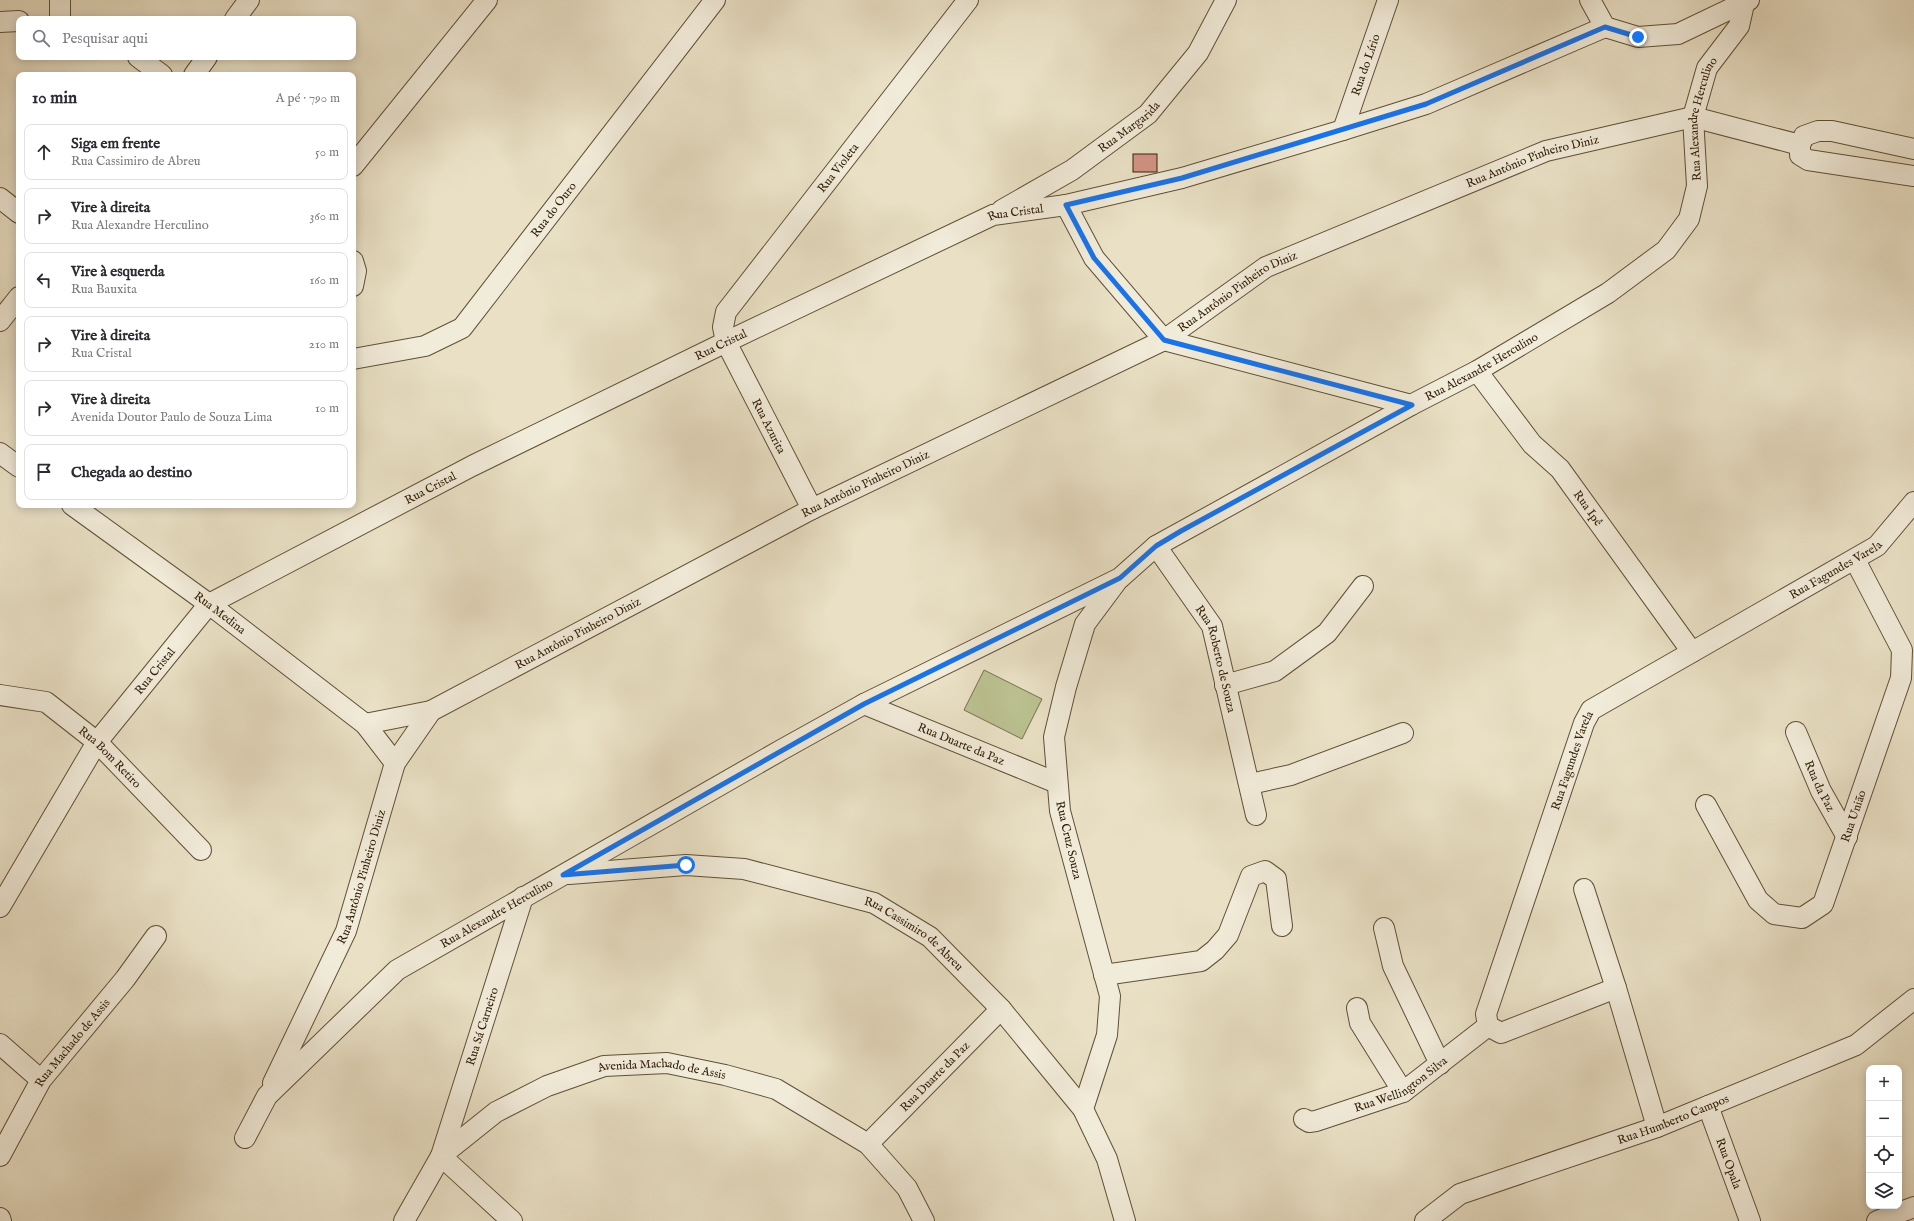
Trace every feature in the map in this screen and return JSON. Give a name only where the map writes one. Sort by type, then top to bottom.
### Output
[{"type":"street","points":[[60,0],[60,16]]},
{"type":"street","points":[[237,16],[249,0]]},
{"type":"street","points":[[356,162],[487,0]]},
{"type":"street","name":"Rua do Ouro","points":[[356,358],[425,346],[462,328],[715,0]]},
{"type":"street","name":"Rua Violeta","points":[[726,342],[723,327],[726,312],[968,0]]},
{"type":"street","name":"Rua Margarida","points":[[993,216],[1072,170],[1148,114],[1198,53],[1226,0]]},
{"type":"street","name":"Rua do Lírio","points":[[1343,130],[1388,0]]},
{"type":"street","points":[[1590,0],[1605,27],[1638,37],[1678,34],[1747,2]]},
{"type":"street","name":"Rua Alexandre Herculino","points":[[246,1138],[267,1096],[397,970],[864,704],[1120,578],[1156,546],[1412,405],[1477,371],[1608,293],[1666,250],[1689,219],[1697,186],[1693,117],[1706,68],[1739,26],[1747,2]]},
{"type":"street","points":[[0,22],[16,22]]},
{"type":"street","name":"Rua Cristal","points":[[0,907],[97,742],[210,604],[472,466],[726,342],[993,216],[1066,205],[1182,178],[1343,130],[1426,104],[1605,27]]},
{"type":"street","points":[[142,60],[158,72]]},
{"type":"street","points":[[196,72],[206,60]]},
{"type":"street","points":[[1693,117],[1800,145]]},
{"type":"street","name":"Rua Antônio Pinheiro Diniz","points":[[267,1096],[346,931],[395,763],[431,711],[812,510],[1164,340],[1266,267],[1546,151],[1693,117]]},
{"type":"street","points":[[1914,149],[1832,131],[1818,131],[1804,136],[1800,145],[1800,155],[1808,160],[1914,176]]},
{"type":"street","points":[[0,198],[16,211]]},
{"type":"street","points":[[1066,205],[1094,258],[1164,340],[1412,405]]},
{"type":"street","points":[[0,321],[16,301]]},
{"type":"street","name":"Rua Azurita","points":[[726,342],[812,510]]},
{"type":"street","name":"Rua Ipê","points":[[1477,371],[1532,444],[1560,469],[1692,652]]},
{"type":"street","points":[[0,453],[16,465]]},
{"type":"street","name":"Rua Fagundes Varela","points":[[1488,1026],[1486,1014],[1584,723],[1591,710],[1855,560],[1877,546],[1914,502]]},
{"type":"street","name":"Rua Medina","points":[[76,508],[210,604],[365,724],[395,763]]},
{"type":"street","name":"Rua Roberto de Souza","points":[[1156,546],[1212,626],[1256,815]]},
{"type":"street","name":"Rua União","points":[[1706,805],[1758,900],[1774,914],[1802,918],[1823,904],[1901,678],[1902,650],[1855,560]]},
{"type":"street","name":"Rua Cruz Souza","points":[[1083,1109],[1107,1035],[1110,996],[1060,811],[1054,738],[1066,687],[1085,624],[1120,578]]},
{"type":"street","points":[[1225,685],[1275,671],[1328,634],[1363,586]]},
{"type":"street","name":"Rua Bom Retiro","points":[[0,695],[46,702],[97,742],[201,850]]},
{"type":"street","name":"Rua Duarte da Paz","points":[[864,704],[1057,783]]},
{"type":"street","points":[[365,724],[431,711]]},
{"type":"street","name":"Rua da Paz","points":[[1796,732],[1821,790],[1847,837]]},
{"type":"street","points":[[1250,784],[1291,774],[1403,733]]},
{"type":"street","name":"Rua Cassimiro de Abreu","points":[[563,875],[686,865],[744,869],[874,903],[930,937],[1001,1009],[1083,1109],[1107,1159],[1126,1221]]},
{"type":"street","points":[[1104,975],[1201,961],[1215,950],[1228,935],[1251,876],[1264,871],[1276,879],[1282,926]]},
{"type":"street","points":[[1584,889],[1616,988],[1657,1127]]},
{"type":"street","name":"Rua Sá Carneiro","points":[[441,1156],[523,897]]},
{"type":"street","points":[[1384,928],[1393,966],[1440,1064]]},
{"type":"street","name":"Rua Machado de Assis","points":[[0,1156],[41,1080],[125,979],[156,936]]},
{"type":"street","points":[[1488,1026],[1501,1033],[1616,988]]},
{"type":"street","name":"Rua Humberto Campos","points":[[1424,1221],[1460,1194],[1657,1127],[1856,1045],[1914,999]]},
{"type":"street","points":[[1357,1008],[1360,1023],[1403,1092]]},
{"type":"street","name":"Rua Duarte da Paz","points":[[868,1144],[1001,1009]]},
{"type":"street","name":"Rua Wellington Silva","points":[[1304,1119],[1309,1122],[1316,1121],[1403,1092],[1488,1026]]},
{"type":"street","points":[[0,1044],[41,1080]]},
{"type":"street","name":"Avenida Machado de Assis","points":[[404,1221],[441,1156],[496,1112],[547,1086],[604,1066],[667,1063],[725,1075],[776,1089],[868,1144],[907,1188],[924,1221]]},
{"type":"street","name":"Rua Opala","points":[[1708,1106],[1750,1221]]},
{"type":"street","points":[[441,1156],[512,1221]]},
{"type":"street","points":[[1877,1221],[1914,1207]]},
{"type":"green space","points":[[984,670],[1042,699],[1022,739],[964,710]]},
{"type":"building","points":[[1133,154],[1157,154],[1157,172],[1133,172]]},
{"type":"route","points":[[686,865],[563,875],[864,704],[1120,578],[1156,546],[1181,531],[1412,405],[1164,340],[1094,258],[1066,205],[1182,178],[1426,104],[1605,27],[1638,37]]}]
